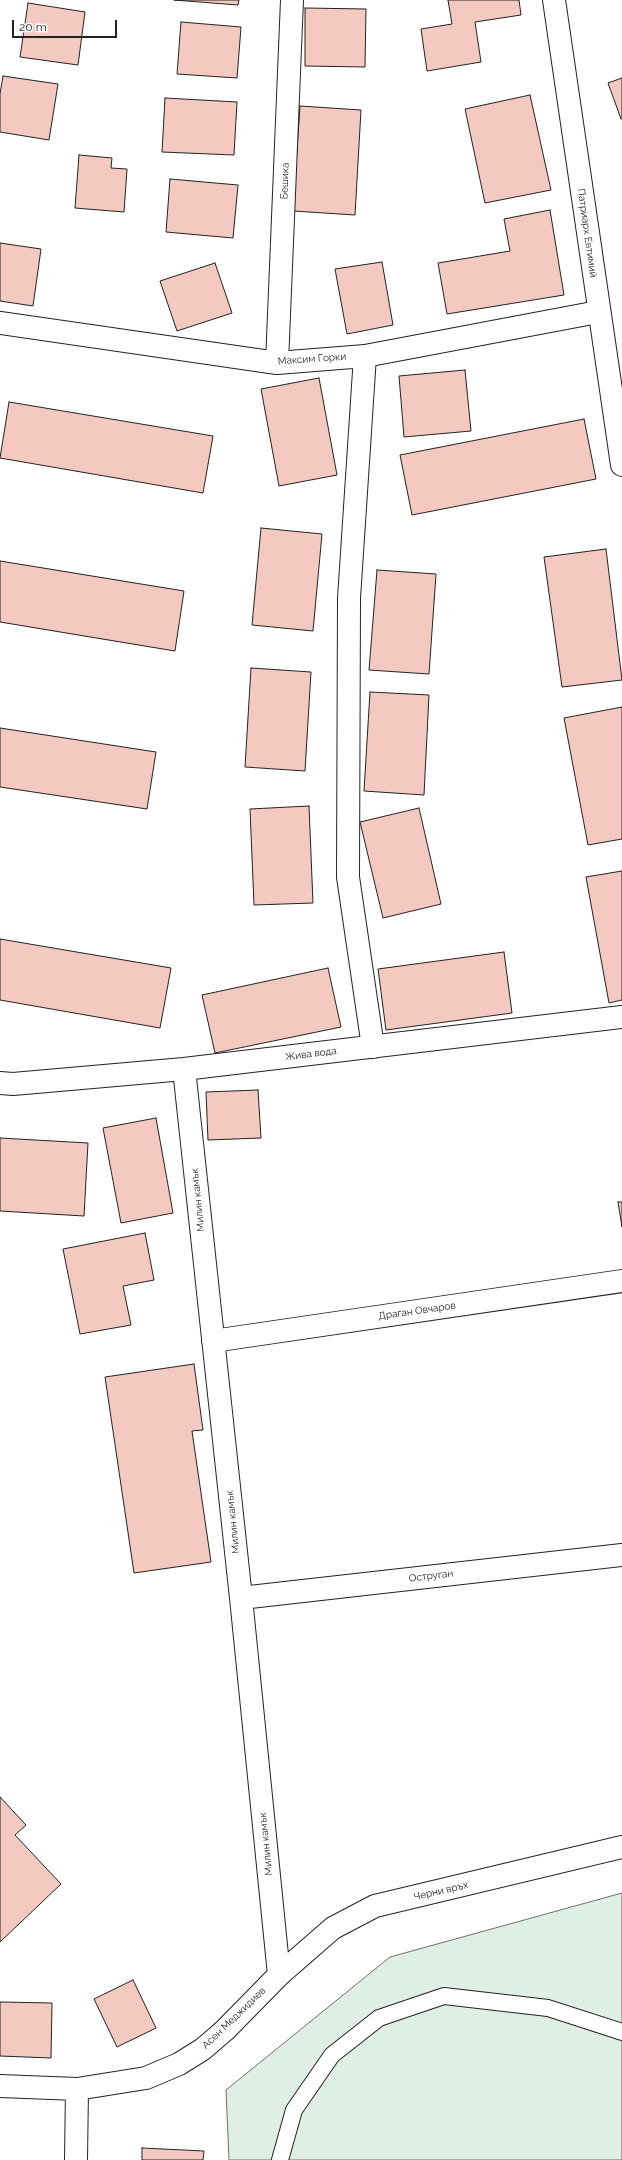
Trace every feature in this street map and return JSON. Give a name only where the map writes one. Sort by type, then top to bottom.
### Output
[{"type":"street","name":"Бешика","points":[[277,363],[292,0]]},
{"type":"street","name":"Патриарх Евтимий","points":[[554,0],[598,312],[622,465]]},
{"type":"street","name":"Максим Горки","points":[[0,323],[277,363],[365,356],[598,312]]},
{"type":"street","points":[[365,356],[349,598],[348,877],[373,1046]]},
{"type":"street","name":"Жива вода","points":[[0,1083],[13,1084],[184,1069],[622,1017]]},
{"type":"street","name":"Милин камък","points":[[184,1069],[241,1598],[279,1975]]},
{"type":"street","name":"Драган Овчаров","points":[[213,1341],[622,1281]]},
{"type":"street","name":"Оструган","points":[[241,1598],[622,1554]]},
{"type":"street","name":"Черни връх","points":[[279,1975],[333,1928],[375,1906],[622,1847]]},
{"type":"street","name":"Асен Меджидиев","points":[[0,2086],[77,2089],[146,2078],[179,2064],[203,2049],[225,2030],[279,1975]]},
{"type":"street","points":[[76,2160],[77,2089]]},
{"type":"lane","points":[[280,2160],[294,2110],[332,2055],[379,2018],[444,1996],[548,2008],[622,2032]]},
{"type":"green space","points":[[622,1893],[622,2160],[229,2160],[226,2090],[390,1957]]},
{"type":"building","points":[[174,0],[239,0],[238,5]]},
{"type":"building","points":[[448,0],[519,0],[521,15],[475,22],[481,62],[427,71],[421,29],[452,24]]},
{"type":"building","points":[[28,3],[85,12],[78,65],[20,57]]},
{"type":"building","points":[[305,8],[366,9],[365,67],[305,66]]},
{"type":"building","points":[[181,22],[241,27],[237,78],[177,74]]},
{"type":"building","points":[[3,76],[58,84],[49,140],[0,132],[0,94]]},
{"type":"building","points":[[622,78],[622,119],[621,119],[608,83]]},
{"type":"building","points":[[530,95],[551,190],[485,203],[465,109]]},
{"type":"building","points":[[165,98],[237,102],[234,155],[162,152]]},
{"type":"building","points":[[300,106],[361,110],[355,215],[293,211]]},
{"type":"building","points":[[79,155],[112,158],[111,168],[127,169],[124,212],[75,208]]},
{"type":"building","points":[[170,179],[238,185],[233,238],[166,232]]},
{"type":"building","points":[[550,210],[564,295],[447,314],[438,263],[510,251],[504,219]]},
{"type":"building","points":[[0,243],[41,249],[33,306],[0,301]]},
{"type":"building","points":[[382,262],[393,325],[347,334],[335,269]]},
{"type":"building","points":[[215,263],[232,313],[177,331],[160,281]]},
{"type":"building","points":[[465,370],[471,431],[404,437],[399,376]]},
{"type":"building","points":[[319,378],[337,475],[279,486],[261,389]]},
{"type":"building","points":[[9,402],[213,436],[203,493],[0,458]]},
{"type":"building","points":[[584,419],[596,479],[412,515],[400,455]]},
{"type":"building","points":[[261,528],[322,534],[313,631],[252,625]]},
{"type":"building","points":[[606,549],[622,680],[562,687],[544,557]]},
{"type":"building","points":[[0,561],[184,591],[175,651],[0,622]]},
{"type":"building","points":[[377,570],[436,574],[429,674],[369,670]]},
{"type":"building","points":[[251,668],[311,672],[305,771],[245,767]]},
{"type":"building","points":[[370,692],[429,695],[424,795],[364,791]]},
{"type":"building","points":[[622,707],[622,839],[588,845],[564,718]]},
{"type":"building","points":[[0,728],[156,752],[147,809],[0,787]]},
{"type":"building","points":[[309,806],[313,903],[254,905],[250,809]]},
{"type":"building","points":[[419,808],[441,904],[383,918],[360,822]]},
{"type":"building","points":[[622,871],[622,1000],[609,1003],[586,877]]},
{"type":"building","points":[[0,939],[171,968],[160,1028],[0,1000]]},
{"type":"building","points":[[504,952],[512,1013],[386,1030],[378,969]]},
{"type":"building","points":[[328,968],[341,1027],[215,1053],[202,995]]},
{"type":"building","points":[[258,1090],[261,1138],[208,1140],[206,1092]]},
{"type":"building","points":[[156,1118],[173,1213],[121,1223],[103,1128]]},
{"type":"building","points":[[0,1138],[88,1143],[84,1216],[0,1211]]},
{"type":"building","points":[[618,1202],[622,1202],[622,1227]]},
{"type":"building","points":[[145,1233],[154,1280],[123,1286],[131,1325],[80,1334],[63,1249]]},
{"type":"building","points":[[194,1364],[203,1430],[192,1431],[211,1562],[134,1573],[105,1377]]},
{"type":"building","points":[[0,1797],[26,1825],[15,1835],[61,1884],[0,1942]]},
{"type":"building","points":[[133,1980],[156,2028],[117,2047],[94,1999]]},
{"type":"building","points":[[0,2002],[52,2003],[51,2058],[0,2056]]},
{"type":"building","points":[[142,2148],[204,2151],[203,2160],[142,2160]]}]
